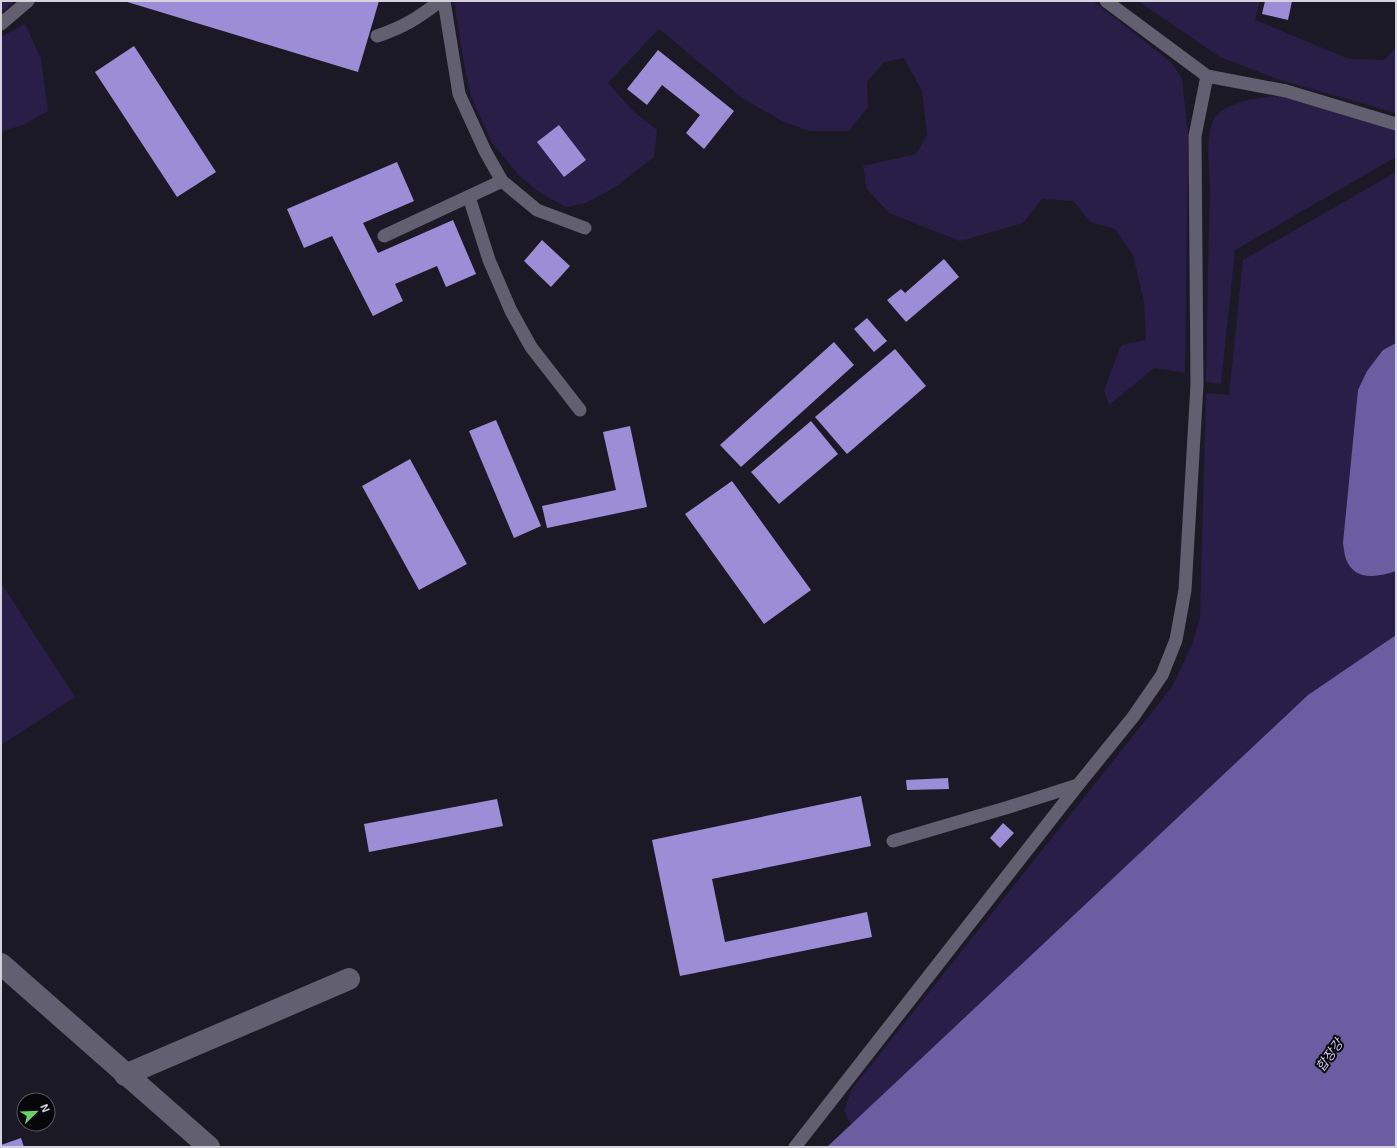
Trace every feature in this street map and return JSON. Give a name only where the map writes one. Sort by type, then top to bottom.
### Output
[{"type":"street","points":[[1,964],[125,1075],[209,1147]]},
{"type":"street","points":[[125,1075],[348,979]]},
{"type":"lane","points":[[1,24],[28,1]]},
{"type":"lane","points":[[378,36],[394,31],[418,18],[440,1]]},
{"type":"lane","points":[[444,1],[459,94],[485,151],[502,182],[537,210],[585,228]]},
{"type":"lane","points":[[1106,1],[1207,76],[1286,91],[1396,124]]},
{"type":"lane","points":[[795,1147],[1078,785],[1133,717],[1162,675],[1176,640],[1185,590],[1197,385],[1195,136],[1207,76]]},
{"type":"lane","points":[[384,236],[502,182]]},
{"type":"lane","points":[[469,197],[489,260],[511,311],[531,347],[580,410]]},
{"type":"lane","points":[[893,841],[1078,785]]},
{"type":"shaded area","points":[[1,1],[15,1],[1,13]]},
{"type":"shaded area","points":[[454,1],[1093,1],[1171,62],[1182,78],[1188,135],[1185,373],[1154,368],[1109,405],[1104,391],[1119,350],[1122,345],[1146,340],[1144,302],[1133,255],[1115,229],[1091,222],[1073,201],[1042,199],[1023,223],[960,241],[889,213],[867,189],[863,166],[916,154],[927,135],[922,91],[904,58],[884,62],[867,82],[868,107],[849,131],[810,131],[784,122],[742,98],[659,29],[608,83],[633,111],[657,130],[654,157],[617,186],[586,203],[566,207],[539,192],[519,175],[492,143],[471,96],[464,64]]},
{"type":"shaded area","points":[[1138,1],[1260,1],[1255,20],[1349,59],[1384,60],[1396,48],[1396,113],[1277,79],[1220,57]]},
{"type":"shaded area","points":[[25,24],[41,59],[48,111],[25,124],[1,132],[1,37]]},
{"type":"shaded area","points":[[1275,96],[1287,98],[1396,130],[1396,157],[1235,250],[1221,384],[1206,382],[1210,191],[1208,154],[1209,135],[1214,119],[1225,109],[1242,102]]},
{"type":"shaded area","points":[[1396,172],[1396,343],[1383,350],[1387,574],[1396,571],[1396,635],[1308,695],[851,1125],[844,1110],[852,1089],[1172,687],[1192,645],[1200,617],[1206,393],[1229,395],[1243,260]]},
{"type":"shaded area","points":[[1,583],[75,697],[1,745]]},
{"type":"water","points":[[1396,343],[1396,571],[1382,575],[1368,576],[1355,571],[1350,566],[1345,557],[1343,543],[1358,390],[1367,371],[1383,350]]},
{"type":"water","name":"합장강","points":[[1396,635],[1396,1147],[827,1147],[1308,695]]},
{"type":"building","points":[[124,1],[379,1],[358,72]]},
{"type":"building","points":[[1265,1],[1292,1],[1288,20],[1262,14]]},
{"type":"building","points":[[134,46],[216,172],[177,197],[95,72]]},
{"type":"building","points":[[658,50],[734,111],[704,149],[686,133],[700,115],[662,85],[647,105],[627,89]]},
{"type":"building","points":[[559,125],[586,160],[564,177],[537,142]]},
{"type":"building","points":[[397,162],[414,201],[363,223],[378,253],[453,220],[476,274],[446,287],[437,266],[395,284],[403,301],[373,316],[332,236],[304,248],[287,209]]},
{"type":"building","points":[[542,240],[570,266],[551,287],[524,261]]},
{"type":"building","points":[[944,259],[959,277],[906,322],[887,300],[901,289],[905,293]]},
{"type":"building","points":[[867,318],[887,341],[874,352],[854,329]]},
{"type":"building","points":[[834,342],[854,365],[741,467],[720,445]]},
{"type":"building","points":[[895,349],[926,386],[847,454],[815,417]]},
{"type":"building","points":[[496,420],[541,526],[514,538],[469,431]]},
{"type":"building","points":[[811,421],[838,454],[779,504],[751,472]]},
{"type":"building","points":[[630,426],[647,507],[547,528],[542,506],[616,490],[603,432]]},
{"type":"building","points":[[410,459],[467,564],[419,590],[362,486]]},
{"type":"building","points":[[732,481],[811,590],[764,624],[685,514]]},
{"type":"building","points":[[948,778],[949,789],[907,790],[906,780]]},
{"type":"building","points":[[861,796],[871,846],[712,879],[725,942],[867,912],[872,937],[680,976],[652,840]]},
{"type":"building","points":[[497,799],[503,826],[369,852],[364,824]]},
{"type":"building","points":[[1003,823],[1014,833],[1000,848],[990,838]]},
{"type":"building","points":[[21,1138],[24,1147],[1,1147],[1,1145]]}]
